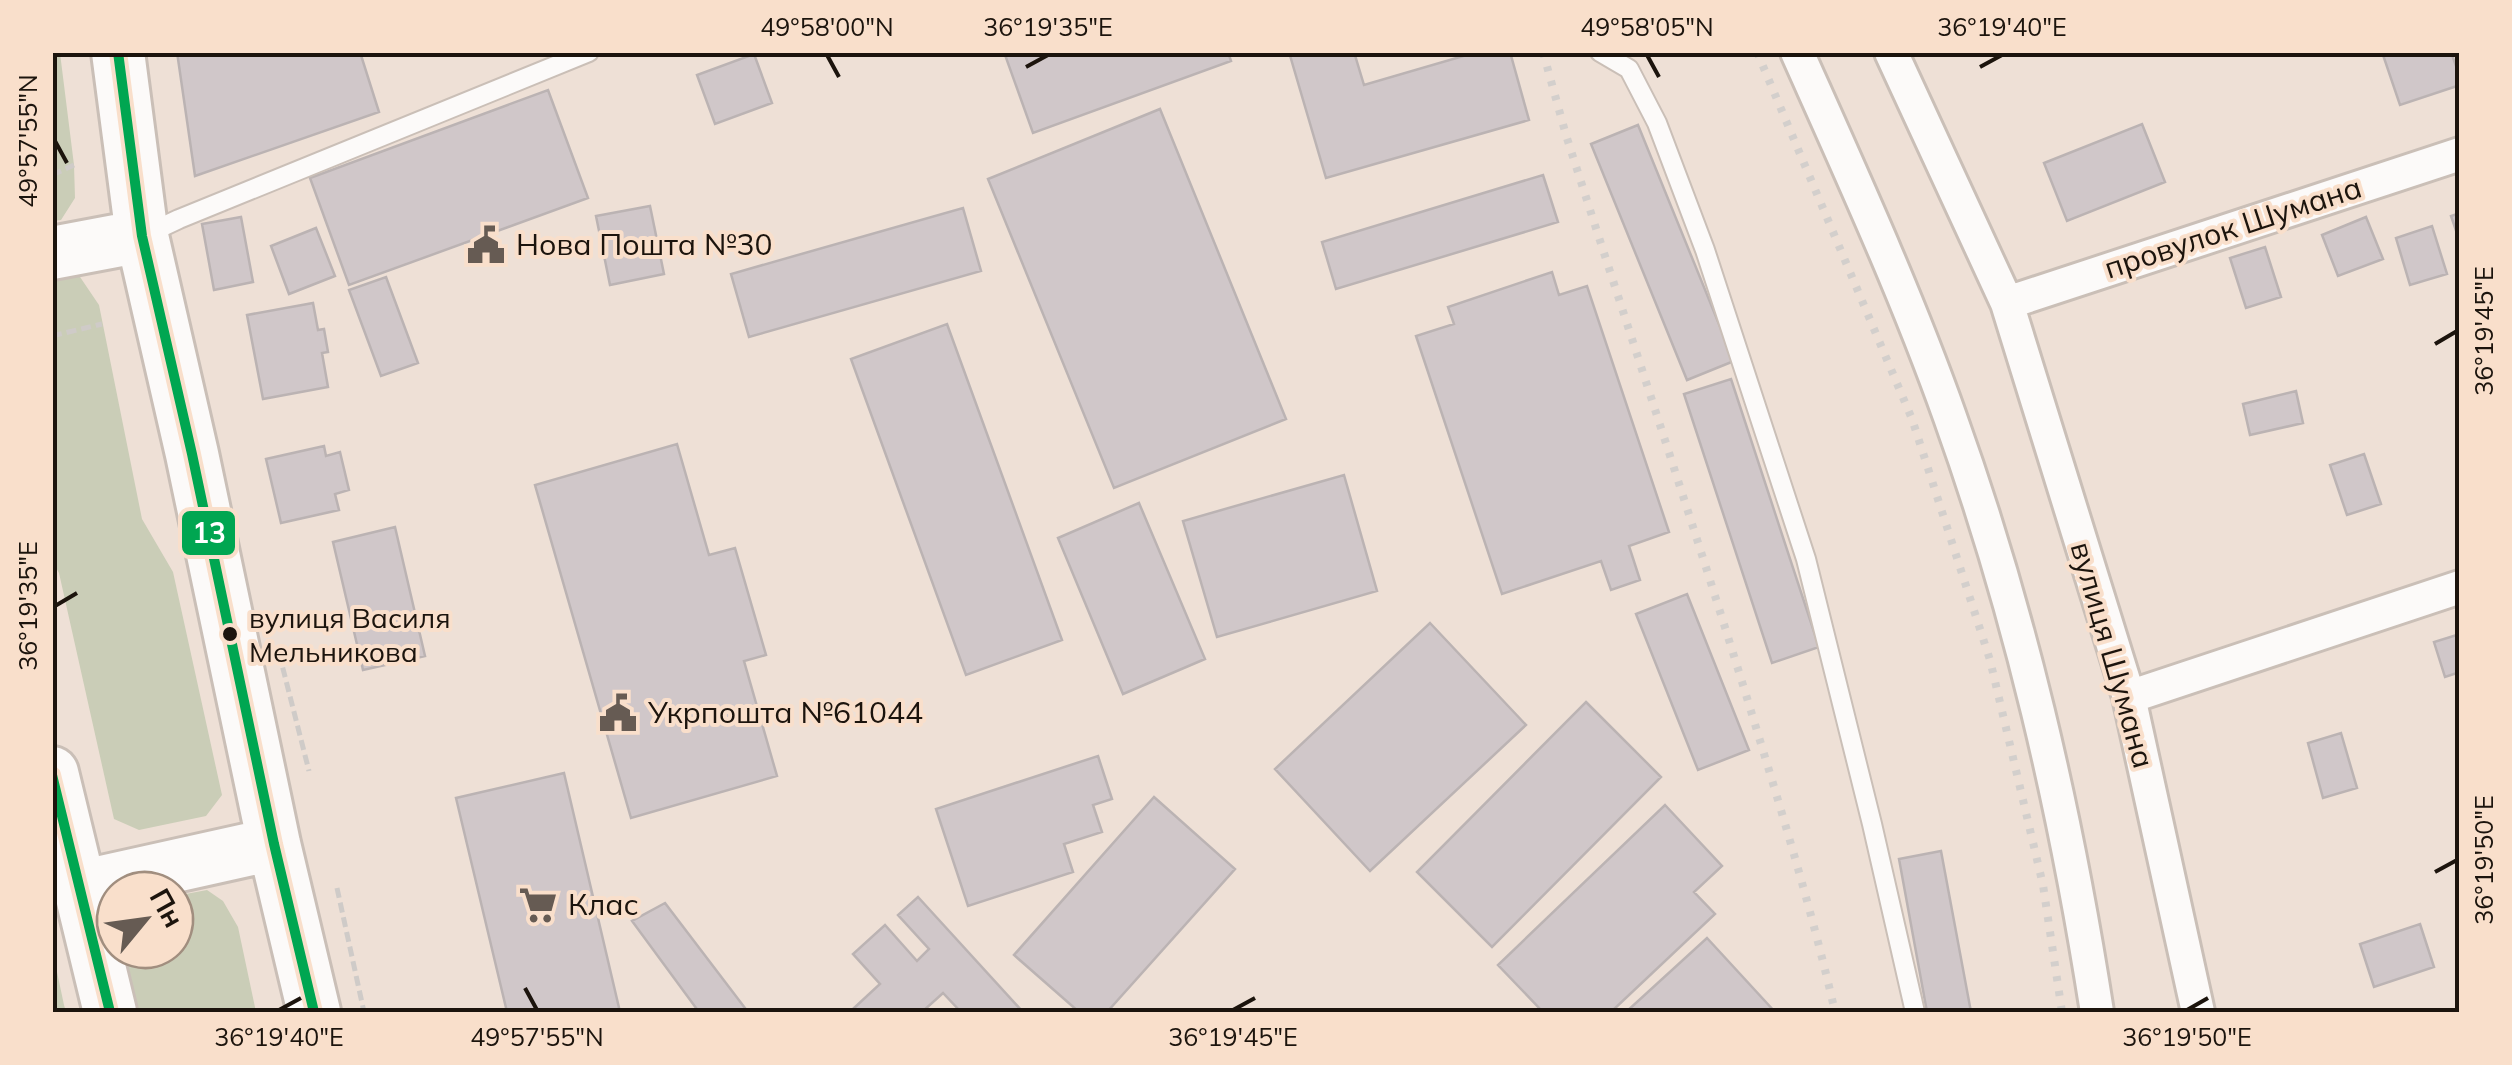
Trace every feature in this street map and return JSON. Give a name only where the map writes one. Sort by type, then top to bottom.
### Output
[{"type":"main road","points":[[118,52],[142,236],[314,1012]]},
{"type":"main road","points":[[52,253],[142,236]]},
{"type":"main road","points":[[52,772],[110,1012]]},
{"type":"main road","points":[[80,886],[274,844]]},
{"type":"street","points":[[1797,52],[1920,336],[2000,569],[2055,781],[2098,1012]]},
{"type":"street","name":"вулиця Шумана","points":[[1891,52],[2007,303],[2128,697],[2198,1012]]},
{"type":"street","name":"провулок Шумана","points":[[2007,303],[2460,154]]},
{"type":"street","points":[[2128,697],[2460,587]]},
{"type":"lane","points":[[142,236],[589,52]]},
{"type":"lane","points":[[1600,52],[1630,69],[1657,122],[1706,250],[1806,558],[1915,1012]]},
{"type":"path","points":[[52,176],[74,165]]},
{"type":"path","points":[[52,336],[102,324]]},
{"type":"path","points":[[336,888],[364,1012]]},
{"type":"green space","points":[[52,53],[60,53],[75,198],[61,220],[53,221]]},
{"type":"green space","points":[[78,274],[99,305],[142,519],[173,572],[222,795],[206,816],[139,830],[114,819],[59,573],[53,562],[52,279]]},
{"type":"green space","points":[[207,890],[223,901],[238,927],[256,1012],[135,1012],[127,970],[195,970],[195,892]]},
{"type":"green space","points":[[53,953],[64,1005],[66,1012],[53,1012]]},
{"type":"building","points":[[177,52],[360,52],[379,112],[195,176]]},
{"type":"building","points":[[1004,52],[1228,52],[1231,61],[1033,133]]},
{"type":"building","points":[[1289,52],[1354,52],[1364,85],[1477,52],[1510,52],[1529,120],[1326,178]]},
{"type":"building","points":[[2382,52],[2451,52],[2460,85],[2400,105]]},
{"type":"building","points":[[754,54],[772,103],[715,124],[697,75]]},
{"type":"building","points":[[548,90],[588,198],[349,285],[310,178]]},
{"type":"building","points":[[1160,109],[1286,419],[1114,488],[988,179]]},
{"type":"building","points":[[2142,124],[2165,182],[2067,221],[2044,163]]},
{"type":"building","points":[[1638,125],[1734,361],[1687,380],[1591,144]]},
{"type":"building","points":[[1543,175],[1558,222],[1336,289],[1322,242]]},
{"type":"building","points":[[650,206],[664,274],[610,285],[596,216]]},
{"type":"building","points":[[963,208],[981,271],[749,337],[731,274]]},
{"type":"building","points":[[2460,213],[2460,242],[2451,216]]},
{"type":"building","points":[[241,217],[253,282],[214,290],[202,224]]},
{"type":"building","points":[[2366,217],[2383,259],[2338,276],[2322,235]]},
{"type":"building","points":[[2432,226],[2447,274],[2410,285],[2396,238]]},
{"type":"building","points":[[316,228],[335,276],[289,294],[271,246]]},
{"type":"building","points":[[2265,247],[2281,297],[2246,308],[2230,258]]},
{"type":"building","points":[[1552,272],[1559,295],[1587,286],[1669,532],[1629,546],[1640,580],[1611,590],[1601,561],[1502,594],[1416,336],[1454,324],[1448,307]]},
{"type":"building","points":[[386,277],[418,363],[381,376],[349,290]]},
{"type":"building","points":[[313,303],[318,330],[324,329],[328,352],[322,353],[328,387],[263,399],[247,315]]},
{"type":"building","points":[[947,324],[1062,640],[966,675],[851,359]]},
{"type":"building","points":[[1731,379],[1819,647],[1772,663],[1684,394]]},
{"type":"building","points":[[2296,391],[2303,423],[2250,435],[2243,404]]},
{"type":"building","points":[[677,444],[709,555],[735,548],[766,655],[744,661],[777,776],[631,818],[535,485]]},
{"type":"building","points":[[324,446],[326,456],[340,452],[349,490],[335,494],[339,510],[281,523],[266,459]]},
{"type":"building","points":[[2364,454],[2381,504],[2347,515],[2330,465]]},
{"type":"building","points":[[1344,475],[1377,591],[1217,637],[1183,521]]},
{"type":"building","points":[[1139,503],[1205,659],[1123,694],[1058,538]]},
{"type":"building","points":[[395,527],[425,656],[363,670],[333,542]]},
{"type":"building","points":[[1687,594],[1749,750],[1698,770],[1636,614]]},
{"type":"building","points":[[1430,623],[1526,725],[1370,871],[1275,769]]},
{"type":"building","points":[[2460,634],[2460,672],[2445,677],[2434,642]]},
{"type":"building","points":[[1586,702],[1661,777],[1492,947],[1417,872]]},
{"type":"building","points":[[2341,733],[2357,788],[2323,798],[2308,743]]},
{"type":"building","points":[[1098,756],[1112,799],[1093,805],[1102,832],[1064,844],[1073,872],[968,906],[936,809]]},
{"type":"building","name":"Клас","points":[[564,773],[620,1012],[507,1012],[456,798]]},
{"type":"building","points":[[1154,797],[1235,869],[1107,1012],[1079,1012],[1014,955]]},
{"type":"building","points":[[1665,805],[1722,866],[1694,892],[1715,914],[1611,1012],[1543,1012],[1498,965]]},
{"type":"building","points":[[1941,851],[1971,1012],[1927,1012],[1899,859]]},
{"type":"building","points":[[918,897],[1023,1012],[961,1012],[943,993],[922,1012],[853,1009],[880,984],[853,954],[885,925],[917,961],[929,949],[898,915]]},
{"type":"building","points":[[665,903],[748,1012],[699,1012],[632,921]]},
{"type":"building","points":[[2420,924],[2434,967],[2374,987],[2360,944]]},
{"type":"building","points":[[1707,938],[1775,1012],[1626,1012]]},
{"type":"railway","points":[[1543,52],[1566,135],[1759,737],[1835,1012]]},
{"type":"railway","points":[[1757,52],[1912,419],[1990,660],[2043,885],[2062,1012]]},
{"type":"transit line","name":"13","points":[[118,52],[142,236],[314,1012]]},
{"type":"transit line","name":"13","points":[[52,775],[110,1012]]},
{"type":"place","name":"Нова Пошта №30","points":[[486,245]]},
{"type":"place","name":"вулиця Василя Мельникова","points":[[230,634]]},
{"type":"place","name":"Укрпошта №61044","points":[[618,713]]},
{"type":"place","name":"Клас","points":[[538,905]]}]
